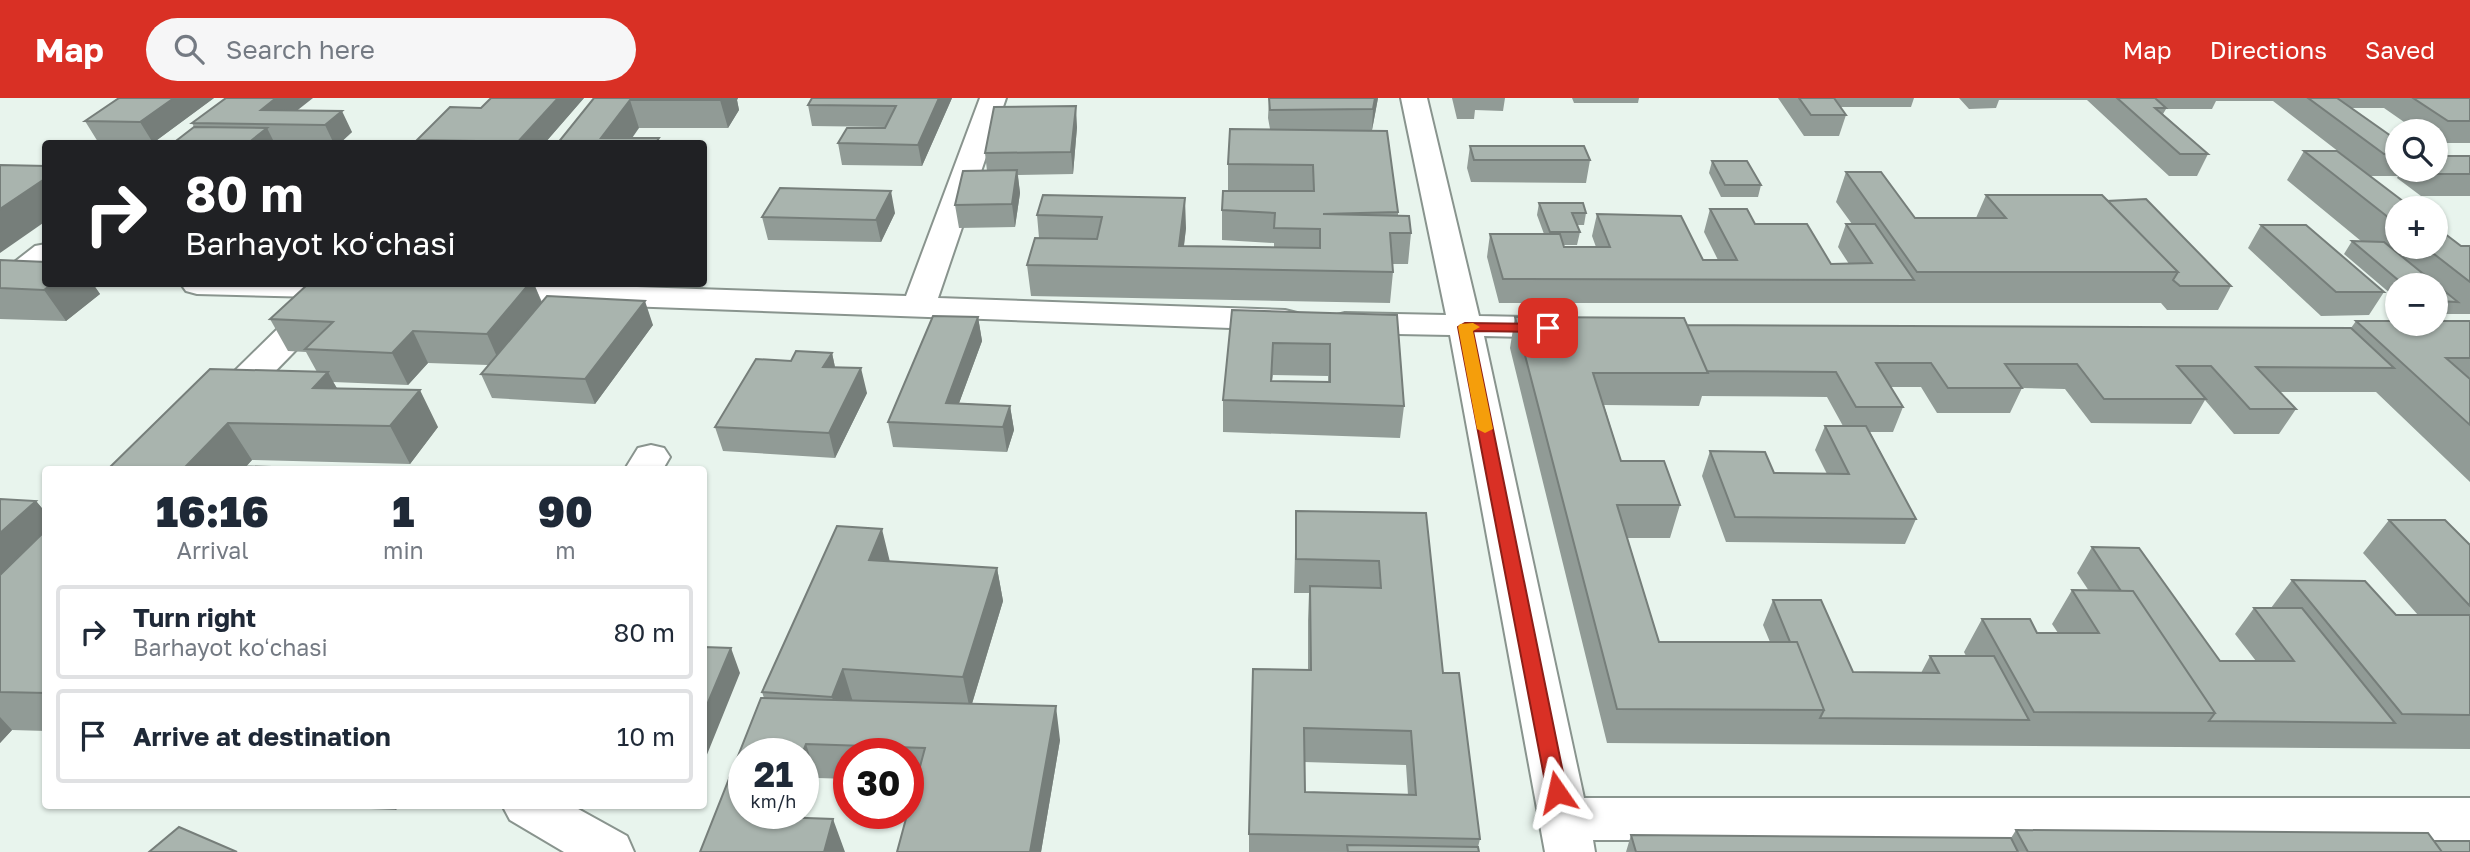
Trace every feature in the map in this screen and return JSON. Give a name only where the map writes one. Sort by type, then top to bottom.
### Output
[{"type":"street","points":[[918,307],[992,98]]},
{"type":"street","points":[[1414,98],[1465,327],[1566,836],[2470,819]]},
{"type":"street","points":[[7,278],[42,256]]},
{"type":"street","points":[[7,278],[42,279]]},
{"type":"street","points":[[303,287],[389,289]]},
{"type":"street","points":[[161,466],[338,288]]},
{"type":"street","points":[[463,288],[1465,327],[1590,328]]},
{"type":"street","points":[[534,809],[609,852]]},
{"type":"building","points":[[119,98],[174,98],[140,122],[85,121]]},
{"type":"building","points":[[226,98],[276,98],[261,110],[342,111],[325,125],[192,123]]},
{"type":"building","points":[[491,98],[558,98],[520,140],[417,140],[450,107],[481,108]]},
{"type":"building","points":[[594,98],[721,98],[630,100],[601,138],[659,138],[658,140],[560,140]]},
{"type":"building","points":[[812,98],[939,98],[918,145],[838,143],[847,128],[885,128],[896,106],[808,105]]},
{"type":"building","points":[[1269,98],[1375,98],[1373,109],[1270,110]]},
{"type":"building","points":[[1799,98],[1834,98],[1846,115],[1811,115]]},
{"type":"building","points":[[2117,98],[2155,98],[2166,108],[2155,108],[2208,154],[2180,154]]},
{"type":"building","points":[[2308,98],[2337,98],[2385,132],[2384,154]]},
{"type":"building","points":[[2413,98],[2470,98],[2470,121],[2445,119]]},
{"type":"building","points":[[1076,106],[1071,152],[985,153],[994,107]]},
{"type":"building","points":[[194,127],[267,128],[252,140],[177,140]]},
{"type":"building","points":[[1230,129],[1387,131],[1398,212],[1323,214],[1409,216],[1411,233],[1390,233],[1393,272],[1027,265],[1035,238],[1097,239],[1102,217],[1037,215],[1043,195],[1185,198],[1179,246],[1320,248],[1320,229],[1274,228],[1275,213],[1222,210],[1223,191],[1314,191],[1313,165],[1228,164]]},
{"type":"building","points":[[1470,146],[1584,146],[1590,160],[1474,160]]},
{"type":"building","points":[[2304,151],[2337,151],[2396,196],[2385,196],[2385,215]]},
{"type":"building","points":[[2448,156],[2470,156],[2470,174],[2448,174]]},
{"type":"building","points":[[1712,161],[1747,161],[1761,185],[1725,185]]},
{"type":"building","points":[[0,165],[42,166],[42,181],[0,209]]},
{"type":"building","points":[[1017,170],[1012,204],[955,205],[963,171]]},
{"type":"building","points":[[1846,172],[1881,172],[1915,218],[2006,218],[1986,195],[2102,195],[2178,272],[1917,272]]},
{"type":"building","points":[[780,188],[891,191],[876,220],[762,217]]},
{"type":"building","points":[[2146,199],[2231,286],[2180,286],[2173,280],[2178,272],[2108,201]]},
{"type":"building","points":[[1539,203],[1583,203],[1586,213],[1572,213],[1580,232],[1550,232]]},
{"type":"building","points":[[1710,209],[1747,209],[1755,224],[1807,224],[1831,264],[1872,263],[1846,224],[1875,224],[1914,280],[1503,279],[1490,234],[1560,234],[1564,247],[1610,247],[1597,214],[1681,216],[1703,260],[1737,260]]},
{"type":"building","points":[[2261,225],[2306,225],[2384,292],[2336,292]]},
{"type":"building","points":[[2448,236],[2461,246],[2470,246],[2470,282],[2440,259],[2448,259]]},
{"type":"building","points":[[2352,241],[2384,242],[2385,259],[2405,259],[2422,273],[2390,273]]},
{"type":"building","points":[[0,260],[42,262],[42,287],[48,287],[44,290],[0,288]]},
{"type":"building","points":[[305,287],[526,287],[487,334],[413,331],[392,353],[305,349],[333,322],[270,319]]},
{"type":"building","points":[[2448,294],[2458,302],[2448,302]]},
{"type":"building","points":[[547,296],[645,301],[585,379],[481,374]]},
{"type":"building","points":[[1232,310],[1397,315],[1404,406],[1223,400]],"holes":[[[1273,343],[1330,344],[1330,382],[1271,381]]]},
{"type":"building","points":[[933,316],[978,317],[946,403],[1010,406],[1003,427],[888,422]]},
{"type":"building","points":[[1515,317],[1684,318],[1708,373],[1593,373],[1621,461],[1664,461],[1680,505],[1617,505],[1659,642],[1797,642],[1824,710],[1617,709]]},
{"type":"building","points":[[2356,321],[2385,321],[2385,336],[2448,336],[2448,321],[2470,321],[2470,358],[2446,358],[2470,379],[2470,425]]},
{"type":"building","points":[[1687,325],[2351,328],[2394,368],[2256,367],[2296,409],[2250,409],[2211,366],[2177,366],[2206,399],[2104,399],[2077,364],[2005,364],[2022,388],[1948,388],[1931,363],[1876,363],[1903,407],[1856,407],[1836,372],[1707,371]]},
{"type":"building","points":[[796,351],[832,353],[823,367],[861,368],[829,433],[715,427],[756,359],[791,361]]},
{"type":"building","points":[[210,369],[328,372],[313,388],[420,390],[390,426],[228,423],[187,465],[228,466],[111,466]]},
{"type":"building","points":[[1825,426],[1866,426],[1916,519],[1735,517],[1710,451],[1765,452],[1774,473],[1849,474]]},
{"type":"building","points":[[0,499],[36,501],[0,533]]},
{"type":"building","points":[[1296,511],[1426,513],[1443,673],[1459,673],[1480,839],[1249,834],[1253,669],[1311,670],[1310,586],[1381,588],[1379,561],[1296,559]],"holes":[[[1304,728],[1411,731],[1416,795],[1305,792]]]},
{"type":"building","points":[[2389,520],[2445,520],[2470,545],[2470,606]]},
{"type":"building","points":[[837,526],[882,529],[869,560],[997,568],[963,677],[843,669],[832,697],[762,692]]},
{"type":"building","points":[[42,534],[42,693],[0,692],[0,575]]},
{"type":"building","points":[[2092,547],[2139,548],[2220,661],[2294,661],[2254,608],[2302,608],[2395,723],[2209,721],[2215,713],[2133,591],[2121,591]]},
{"type":"building","points":[[2292,580],[2365,581],[2396,615],[2470,615],[2470,715],[2402,714]]},
{"type":"building","points":[[2072,590],[2133,591],[2215,713],[2034,712],[1982,619],[2030,619],[2037,633],[2099,633]]},
{"type":"building","points":[[1773,600],[1821,600],[1853,672],[1939,673],[1930,656],[1994,656],[2029,720],[1820,718],[1824,710],[1797,642],[1790,642]]},
{"type":"building","points":[[707,647],[731,648],[707,705]]},
{"type":"building","points":[[761,698],[1056,706],[1030,852],[897,852],[903,829],[924,829],[924,738],[833,738],[833,745],[819,744],[819,738],[745,738]]},
{"type":"building","points":[[728,781],[728,829],[819,829],[819,818],[833,819],[824,852],[700,852]]},
{"type":"building","points":[[179,827],[237,852],[149,852]]},
{"type":"building","points":[[2016,830],[2428,833],[2442,852],[2028,852]]},
{"type":"building","points":[[1631,835],[2011,838],[2018,852],[1636,852]]},
{"type":"building","points":[[2434,841],[2470,841],[2470,852],[2442,852]]},
{"type":"building","points":[[1347,845],[1478,847],[1479,852],[1348,852]]},
{"type":"slow traffic","points":[[1473,327],[1465,327],[1485,429]]},
{"type":"route","points":[[1548,328],[1465,327],[1557,792]]}]
